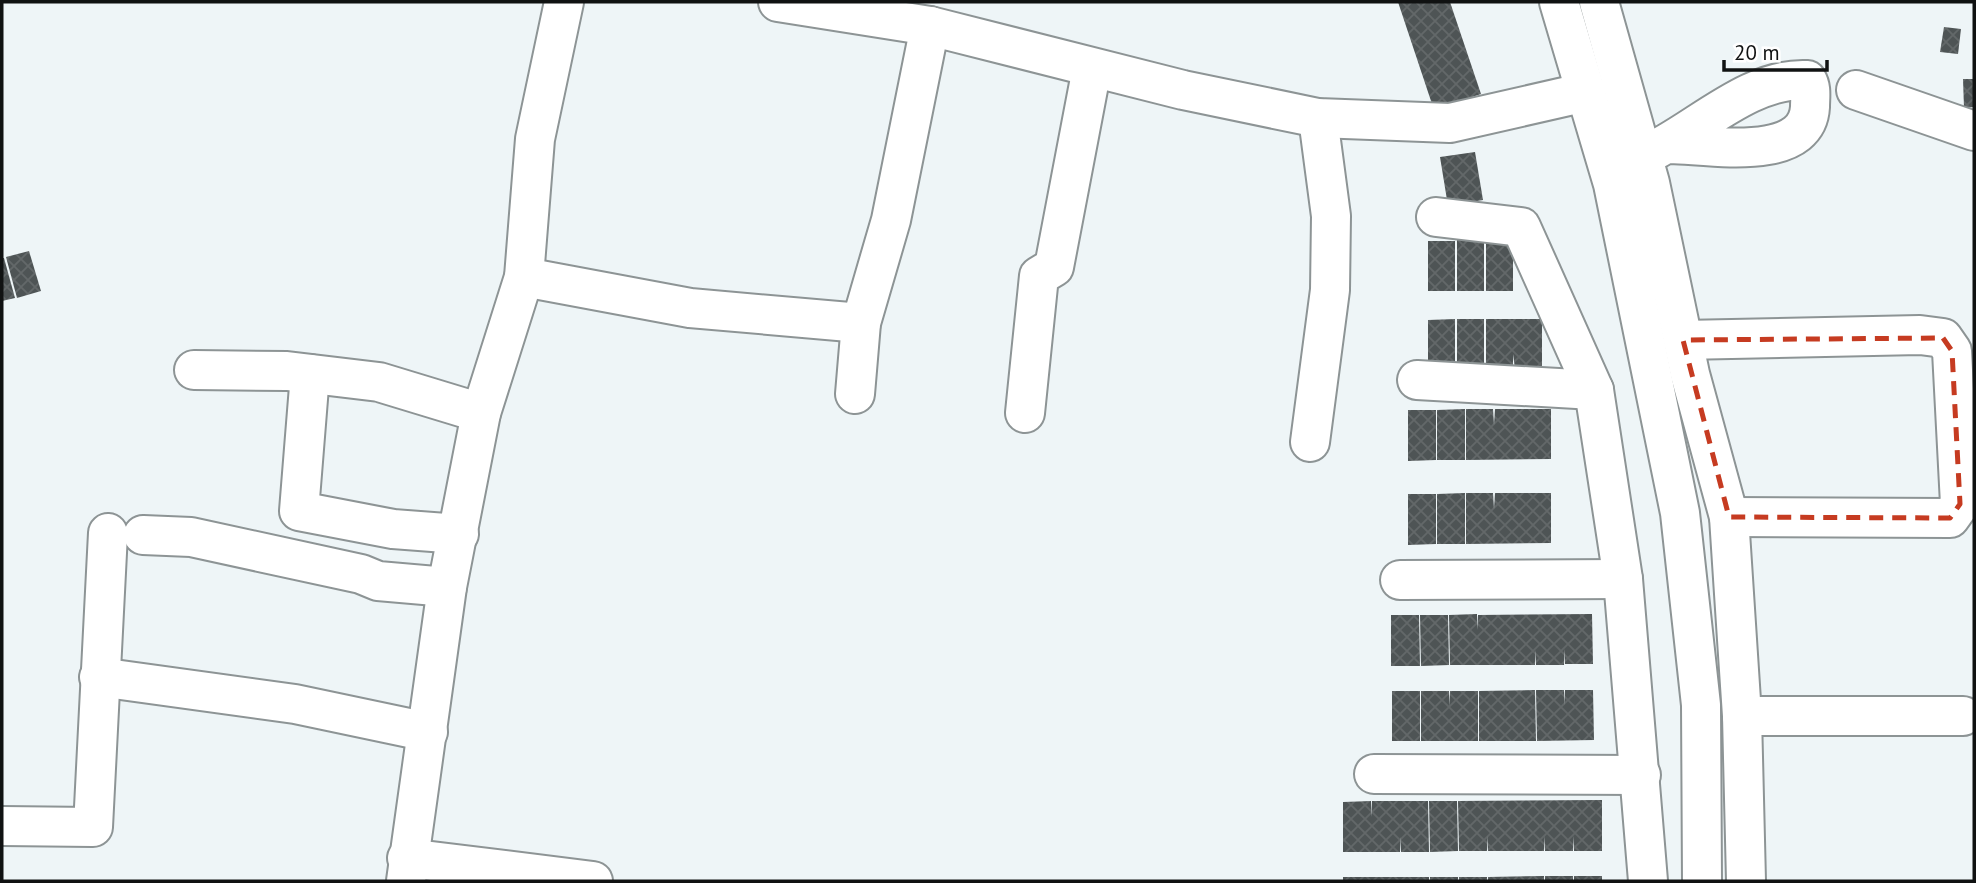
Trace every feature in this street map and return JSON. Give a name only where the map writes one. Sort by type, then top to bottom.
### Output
[{"type":"street","points":[[564,2],[535,139],[524,276],[481,413],[447,587],[407,869],[593,881]]},
{"type":"street","points":[[778,2],[857,8],[1092,68],[1318,118],[1450,123],[1586,92]]},
{"type":"street","points":[[1559,2],[1613,184],[1685,546],[1701,705],[1703,881]]},
{"type":"street","points":[[1599,2],[1657,150],[1683,340],[1729,517],[1742,716],[1746,881]]},
{"type":"street","points":[[855,394],[861,323],[891,220],[930,26]]},
{"type":"street","points":[[1025,413],[1039,276],[1054,267],[1092,68]]},
{"type":"street","points":[[1856,90],[1974,131]]},
{"type":"street","points":[[1310,442],[1330,290],[1331,216],[1318,118]]},
{"type":"street","points":[[1436,217],[1521,226],[1594,390],[1623,579],[1648,881]]},
{"type":"street","points":[[524,276],[690,308],[861,323]]},
{"type":"street","points":[[1683,340],[1920,335],[1943,338],[1952,351],[1967,506],[1950,518],[1729,517]]},
{"type":"street","points":[[194,370],[310,374],[379,382],[481,413]]},
{"type":"street","points":[[310,374],[299,511],[393,529],[458,534]]},
{"type":"street","points":[[1417,380],[1594,390]]},
{"type":"street","points":[[2,826],[93,827],[99,677],[125,534],[191,537],[361,573],[378,582],[447,587]]},
{"type":"street","points":[[1400,580],[1623,579]]},
{"type":"street","points":[[99,677],[295,704],[428,732]]},
{"type":"street","points":[[1742,716],[1963,716]]},
{"type":"street","points":[[1374,774],[1641,775]]},
{"type":"highlighted area","points":[[1943,338],[1952,351],[1960,504],[1950,518],[1729,517],[1683,340]]},
{"type":"building","points":[[1398,2],[1450,2],[1481,94],[1434,110]]},
{"type":"building","points":[[1944,27],[1961,29],[1958,54],[1940,52]]},
{"type":"building","points":[[1963,79],[1974,79],[1974,107],[1964,108]]},
{"type":"building","points":[[1475,152],[1483,200],[1448,206],[1440,157]]},
{"type":"building","points":[[1457,240],[1484,240],[1484,291],[1457,291]]},
{"type":"building","points":[[1486,240],[1513,240],[1513,291],[1486,291]]},
{"type":"building","points":[[1428,241],[1455,241],[1455,291],[1428,291]]},
{"type":"building","points":[[29,251],[41,291],[17,298],[6,257]]},
{"type":"building","points":[[2,258],[15,298],[2,301]]},
{"type":"building","points":[[1455,319],[1455,370],[1428,370],[1428,320]]},
{"type":"building","points":[[1457,319],[1484,319],[1484,370],[1457,370]]},
{"type":"building","points":[[1486,319],[1542,319],[1542,369],[1515,369],[1513,354],[1513,369],[1486,370]]},
{"type":"building","points":[[1465,409],[1465,460],[1437,460],[1437,410]]},
{"type":"building","points":[[1466,409],[1493,409],[1494,425],[1495,409],[1551,409],[1551,459],[1466,460]]},
{"type":"building","points":[[1408,410],[1436,410],[1436,460],[1408,461]]},
{"type":"building","points":[[1465,493],[1465,544],[1437,544],[1437,494]]},
{"type":"building","points":[[1466,493],[1493,493],[1494,509],[1495,493],[1551,493],[1551,543],[1466,544]]},
{"type":"building","points":[[1408,494],[1436,494],[1436,544],[1408,545]]},
{"type":"building","points":[[1477,614],[1477,630],[1478,615],[1592,614],[1593,664],[1565,664],[1565,649],[1564,665],[1536,665],[1536,650],[1535,665],[1450,665],[1449,615]]},
{"type":"building","points":[[1391,615],[1419,615],[1420,666],[1391,666]]},
{"type":"building","points":[[1420,615],[1448,615],[1449,665],[1421,666]]},
{"type":"building","points":[[1535,690],[1536,741],[1479,741],[1479,691]]},
{"type":"building","points":[[1536,690],[1564,690],[1564,705],[1565,690],[1593,690],[1594,740],[1537,741]]},
{"type":"building","points":[[1392,691],[1420,691],[1420,741],[1392,741]]},
{"type":"building","points":[[1421,691],[1449,691],[1449,706],[1450,691],[1478,691],[1478,741],[1421,741]]},
{"type":"building","points":[[1602,800],[1602,851],[1574,851],[1574,836],[1573,851],[1545,851],[1544,836],[1544,851],[1488,851],[1488,836],[1487,851],[1459,851],[1458,801]]},
{"type":"building","points":[[1371,801],[1371,817],[1372,801],[1428,801],[1429,852],[1401,852],[1401,837],[1400,852],[1343,852],[1343,802]]},
{"type":"building","points":[[1429,801],[1457,801],[1458,851],[1430,852]]},
{"type":"building","points":[[1544,876],[1544,881],[1488,881],[1488,877]]},
{"type":"building","points":[[1545,876],[1573,876],[1573,881],[1545,881]]},
{"type":"building","points":[[1574,876],[1602,876],[1602,881],[1574,881]]},
{"type":"building","points":[[1343,877],[1429,877],[1429,881],[1343,881]]},
{"type":"building","points":[[1430,877],[1458,877],[1458,881],[1430,881]]},
{"type":"building","points":[[1459,877],[1487,877],[1487,881],[1459,881]]}]
